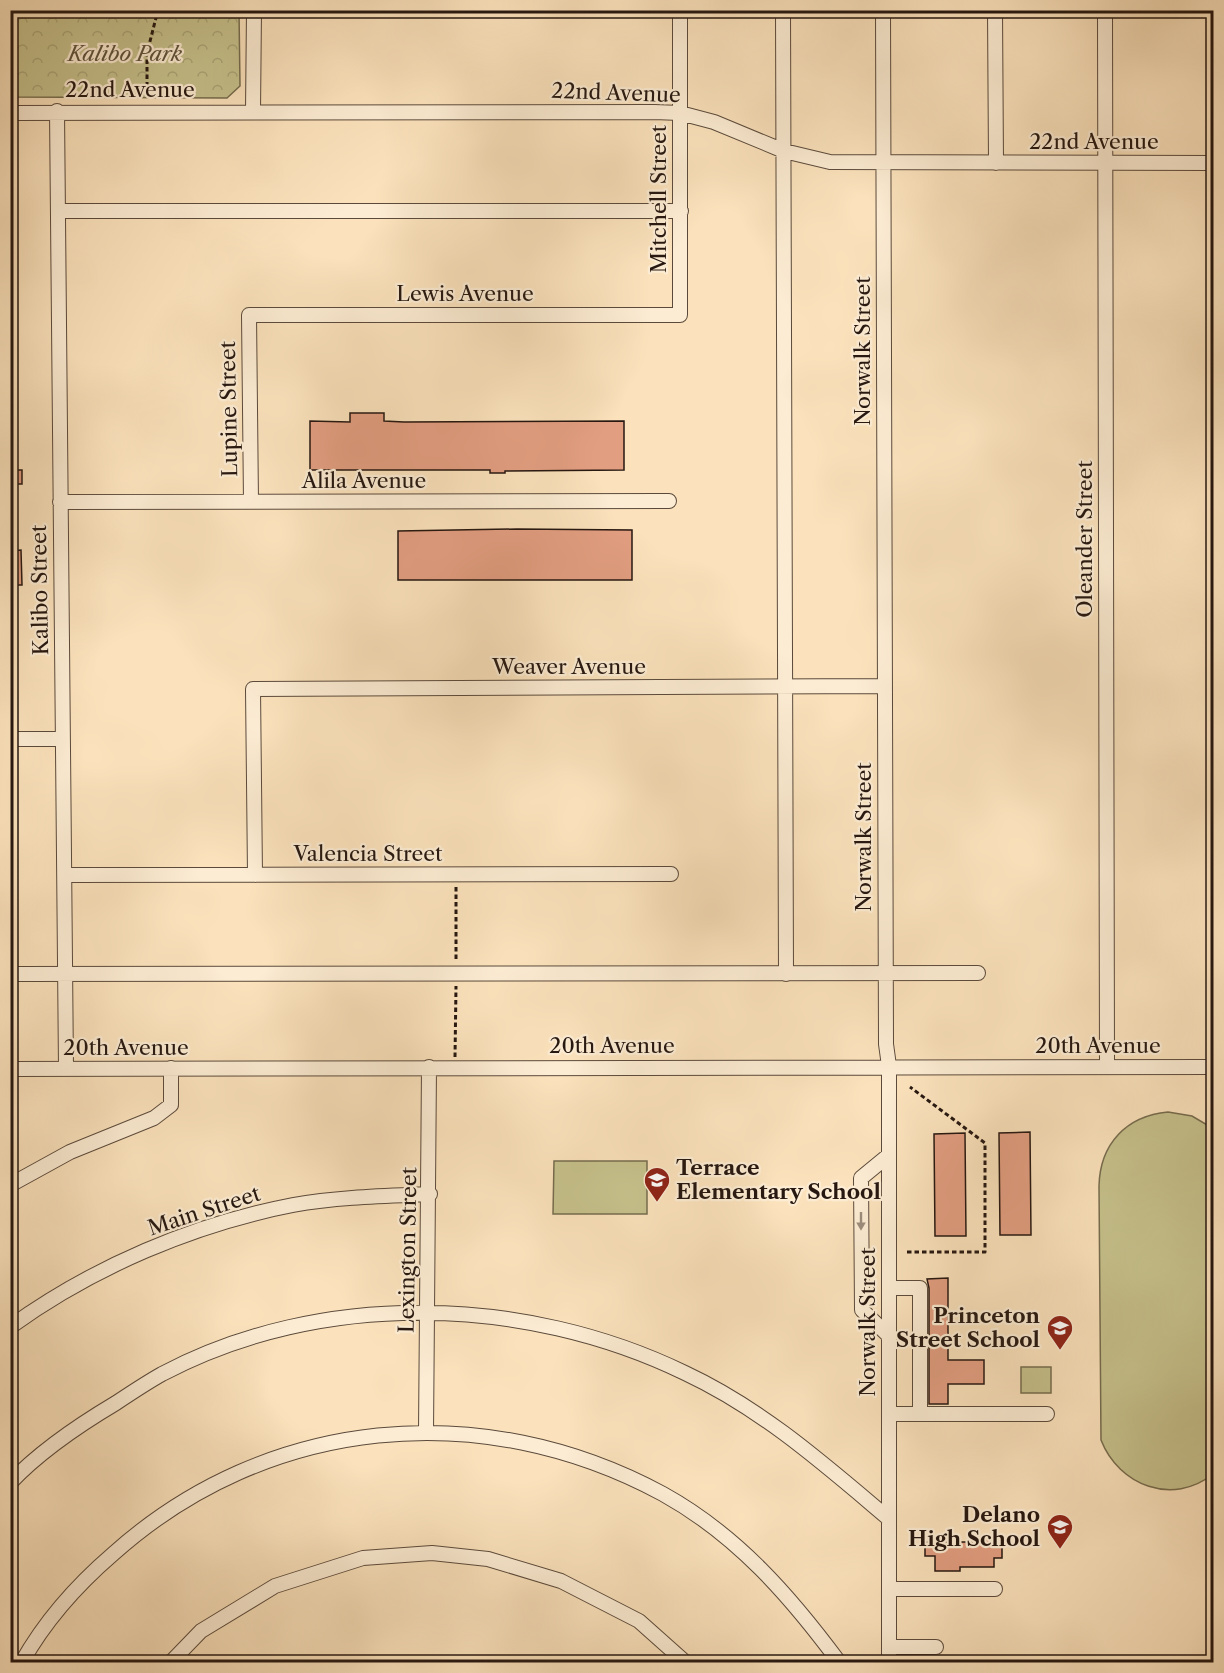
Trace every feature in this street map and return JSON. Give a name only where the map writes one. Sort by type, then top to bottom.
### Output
[{"type":"street","points":[[253,111],[254,10]]},
{"type":"street","name":"Mitchell Street","points":[[680,10],[680,315]]},
{"type":"street","points":[[783,10],[786,974]]},
{"type":"street","name":"Norwalk Street","points":[[883,10],[886,974],[889,1066],[889,1662]]},
{"type":"street","points":[[995,10],[996,163]]},
{"type":"street","name":"Oleander Street","points":[[1105,10],[1107,1067]]},
{"type":"street","name":"Kalibo Street","points":[[57,111],[66,1069]]},
{"type":"street","name":"22nd Avenue","points":[[10,113],[253,111],[680,113],[714,122],[784,151],[830,162],[1214,163]]},
{"type":"street","points":[[58,211],[681,211]]},
{"type":"street","name":"Lewis Avenue","points":[[249,315],[680,315]]},
{"type":"street","name":"Lupine Street","points":[[249,315],[251,502]]},
{"type":"street","name":"Alila Avenue","points":[[60,502],[669,501]]},
{"type":"street","name":"Weaver Avenue","points":[[255,875],[253,689],[885,686]]},
{"type":"street","points":[[10,739],[63,739]]},
{"type":"street","name":"Valencia Street","points":[[64,875],[671,874]]},
{"type":"street","points":[[10,974],[978,973]]},
{"type":"street","name":"20th Avenue","points":[[10,1069],[1214,1067]]},
{"type":"street","points":[[10,1185],[70,1152],[154,1118],[171,1105],[171,1068]]},
{"type":"street","name":"Lexington Street","points":[[426,1433],[430,1194],[429,1068]]},
{"type":"street","points":[[889,1155],[861,1178],[862,1310],[889,1336]]},
{"type":"street","name":"Main Street","points":[[10,1327],[38,1307],[98,1273],[225,1221],[294,1205],[363,1197],[430,1194]]},
{"type":"street","points":[[889,1287],[920,1288],[920,1414]]},
{"type":"street","points":[[10,1483],[60,1440],[106,1408],[163,1374],[229,1347],[294,1327],[365,1315],[428,1312],[488,1317],[540,1325],[625,1349],[685,1373],[750,1408],[783,1431],[888,1518]]},
{"type":"street","points":[[888,1414],[1047,1414]]},
{"type":"street","points":[[22,1662],[33,1642],[80,1583],[140,1529],[190,1495],[239,1471],[292,1452],[368,1436],[426,1433],[481,1435],[532,1444],[606,1468],[663,1495],[720,1532],[764,1570],[795,1604],[839,1662]]},
{"type":"street","points":[[171,1662],[201,1631],[275,1586],[363,1558],[432,1553],[488,1559],[570,1584],[639,1622],[685,1662]]},
{"type":"street","points":[[889,1589],[995,1589]]},
{"type":"street","points":[[889,1647],[936,1647]]},
{"type":"path","points":[[147,94],[147,53],[158,10]]},
{"type":"path","points":[[906,1252],[985,1252],[985,1143],[910,1087]]},
{"type":"green space","name":"Kalibo Park","points":[[11,10],[239,11],[240,86],[227,98],[11,97]]},
{"type":"green space","points":[[1168,1112],[1192,1116],[1214,1129],[1213,1474],[1197,1484],[1181,1489],[1149,1486],[1134,1479],[1120,1469],[1109,1456],[1101,1440],[1099,1186],[1101,1171],[1110,1145],[1128,1126],[1140,1119]]},
{"type":"green space","points":[[554,1161],[647,1161],[647,1214],[553,1214]]},
{"type":"green space","points":[[1021,1367],[1051,1367],[1051,1393],[1021,1393]]},
{"type":"building","points":[[350,413],[384,413],[384,421],[404,422],[624,421],[624,470],[490,473],[490,470],[310,470],[310,421],[350,422]]},
{"type":"building","points":[[10,470],[22,470],[22,484],[10,484]]},
{"type":"building","points":[[632,530],[632,580],[398,580],[398,531]]},
{"type":"building","points":[[21,550],[22,585],[10,585],[10,551]]},
{"type":"building","points":[[1030,1132],[1031,1235],[1000,1235],[999,1133]]},
{"type":"building","points":[[965,1133],[966,1236],[935,1236],[934,1134]]},
{"type":"building","points":[[948,1278],[948,1360],[984,1360],[984,1384],[948,1384],[948,1404],[929,1404],[929,1288],[927,1279]]},
{"type":"building","points":[[981,1538],[1002,1538],[1002,1558],[994,1558],[994,1567],[960,1567],[960,1571],[935,1571],[935,1556],[925,1556],[925,1542],[981,1542]]},
{"type":"place","name":"Terrace Elementary School","points":[[657,1203]]},
{"type":"place","name":"Princeton Street School","points":[[1060,1351]]},
{"type":"place","name":"Delano High School","points":[[1060,1550]]}]
